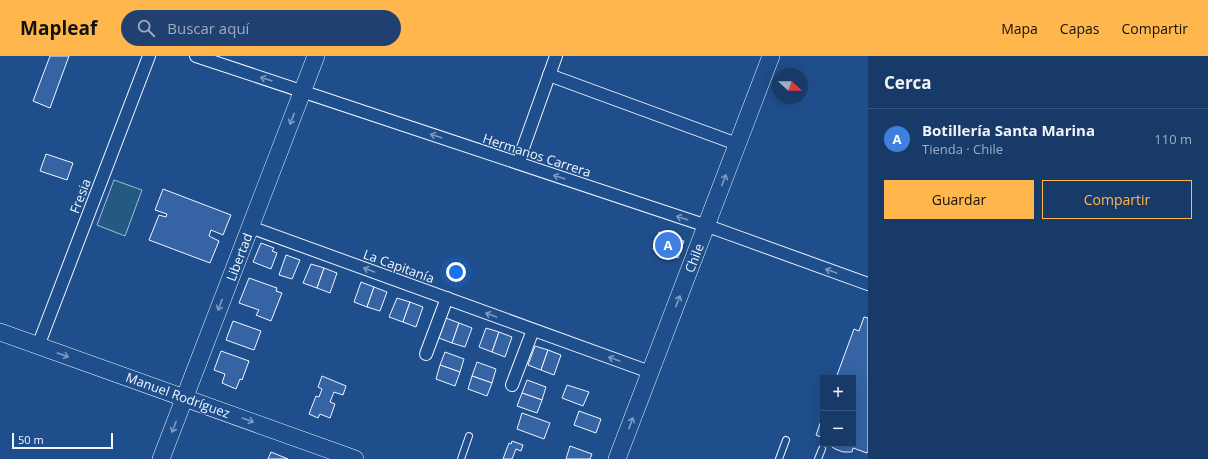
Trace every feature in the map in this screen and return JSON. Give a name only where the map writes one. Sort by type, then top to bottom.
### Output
[{"type":"street","name":"Fresia","points":[[38,346],[150,56]]},
{"type":"street","name":"Hermanos Carrera","points":[[196,56],[706,226],[868,284]]},
{"type":"street","name":"Libertad","points":[[161,459],[316,56]]},
{"type":"street","points":[[519,163],[556,56]]},
{"type":"street","name":"Chile","points":[[617,459],[771,56]]},
{"type":"street","points":[[549,76],[737,144]]},
{"type":"street","name":"La Capitanía","points":[[250,227],[650,372]]},
{"type":"street","points":[[426,354],[447,298]]},
{"type":"street","points":[[512,385],[533,330]]},
{"type":"street","name":"Manuel Rodríguez","points":[[0,332],[355,459]]},
{"type":"lane","points":[[461,459],[469,436]]},
{"type":"lane","points":[[779,459],[786,440]]},
{"type":"lane","points":[[818,459],[822,449]]},
{"type":"shaded area","points":[[114,180],[142,190],[125,236],[97,225]]},
{"type":"building","points":[[50,56],[69,56],[50,108],[33,101]]},
{"type":"building","points":[[46,154],[73,163],[67,180],[40,171]]},
{"type":"building","points":[[163,189],[231,215],[223,235],[211,230],[209,236],[219,241],[210,263],[149,240],[159,215],[166,217],[167,214],[155,210]]},
{"type":"building","points":[[659,232],[684,241],[678,258],[653,249]]},
{"type":"building","points":[[261,243],[274,248],[272,251],[277,253],[271,269],[253,262]]},
{"type":"building","points":[[286,255],[300,260],[292,279],[279,275]]},
{"type":"building","points":[[311,264],[324,268],[317,288],[303,283]]},
{"type":"building","points":[[324,268],[337,273],[330,293],[317,288]]},
{"type":"building","points":[[249,278],[277,288],[276,291],[282,293],[271,321],[256,315],[259,310],[239,303]]},
{"type":"building","points":[[361,282],[374,287],[367,307],[354,302]]},
{"type":"building","points":[[374,287],[387,292],[380,311],[367,307]]},
{"type":"building","points":[[397,298],[410,302],[403,322],[389,317]]},
{"type":"building","points":[[410,302],[423,307],[416,327],[403,322]]},
{"type":"building","points":[[864,317],[868,318],[867,453],[853,448],[852,452],[843,452],[832,447],[856,447],[856,375],[837,375],[854,329],[859,331]]},
{"type":"building","points":[[446,318],[459,323],[452,343],[439,338]]},
{"type":"building","points":[[233,321],[261,331],[254,350],[226,340]]},
{"type":"building","points":[[459,323],[472,328],[465,347],[452,343]]},
{"type":"building","points":[[486,328],[499,332],[492,352],[479,347]]},
{"type":"building","points":[[499,332],[512,337],[505,357],[492,352]]},
{"type":"building","points":[[535,346],[548,350],[541,370],[528,365]]},
{"type":"building","points":[[548,350],[561,355],[554,375],[541,370]]},
{"type":"building","points":[[221,351],[249,361],[242,380],[240,379],[236,389],[222,383],[225,374],[214,370]]},
{"type":"building","points":[[445,352],[464,359],[460,372],[440,365]]},
{"type":"building","points":[[477,362],[496,369],[492,383],[472,376]]},
{"type":"building","points":[[440,365],[460,372],[455,386],[436,379]]},
{"type":"building","points":[[322,376],[346,386],[343,395],[334,392],[330,402],[335,404],[330,418],[320,414],[318,418],[309,414],[316,396],[319,397],[322,389],[318,387]]},
{"type":"building","points":[[472,376],[492,383],[487,396],[468,389]]},
{"type":"building","points":[[527,380],[546,387],[542,400],[522,393]]},
{"type":"building","points":[[567,385],[589,392],[583,406],[562,398]]},
{"type":"building","points":[[522,393],[542,400],[537,413],[517,406]]},
{"type":"building","points":[[579,411],[601,419],[596,433],[574,425]]},
{"type":"building","points":[[522,413],[550,423],[544,439],[517,429]]},
{"type":"building","points":[[820,424],[820,437],[816,435]]},
{"type":"building","points":[[512,441],[523,445],[521,451],[516,449],[512,459],[503,459],[509,443],[511,444]]},
{"type":"building","points":[[570,446],[592,454],[590,459],[566,459]]},
{"type":"building","points":[[271,452],[288,459],[268,459]]},
{"type":"place","name":"Botillería Santa Marina","points":[[668,245]]}]
